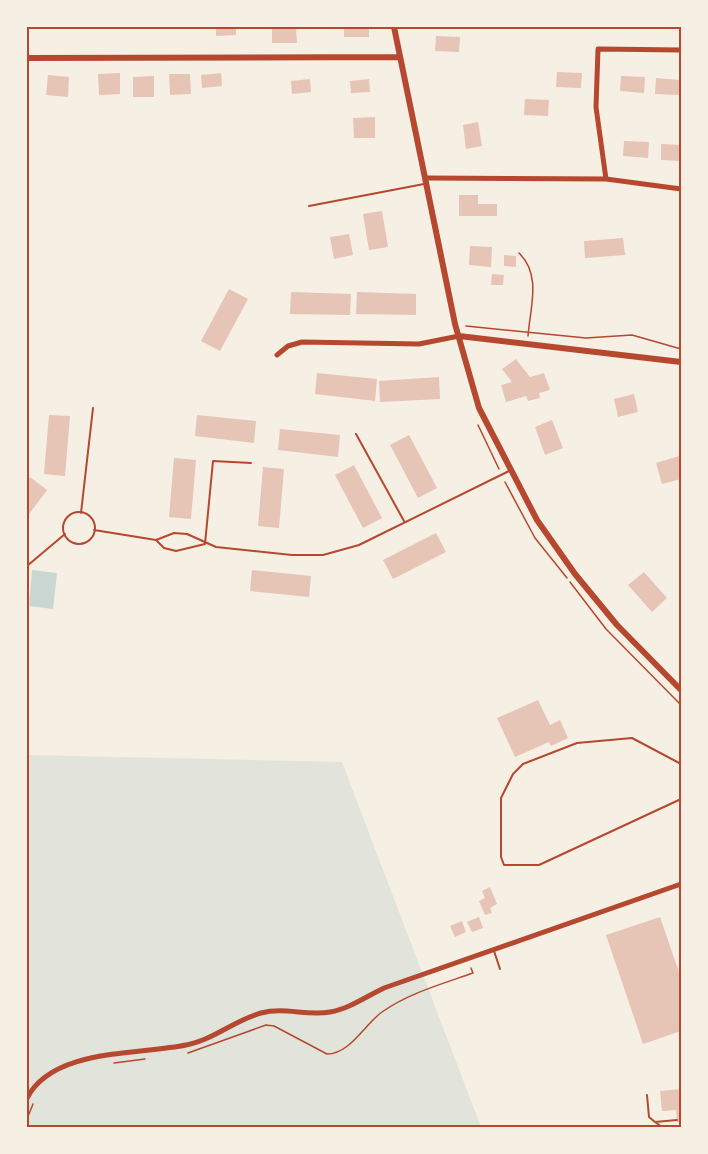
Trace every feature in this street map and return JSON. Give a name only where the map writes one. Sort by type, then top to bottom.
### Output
[{"type":"street","points":[[394,27],[459,336],[479,408],[509,471],[537,520],[593,599],[681,690]]},
{"type":"street","points":[[606,179],[596,107],[598,49],[681,50]]},
{"type":"street","points":[[27,58],[399,57]]},
{"type":"street","points":[[426,181],[606,179],[681,189]]},
{"type":"street","points":[[277,355],[288,346],[302,342],[419,345],[459,336],[681,362]]},
{"type":"street","points":[[27,1098],[45,1076],[79,1061],[192,1044],[242,1018],[265,1012],[328,1012],[343,1009],[384,987],[494,951],[681,884]]},
{"type":"lane","points":[[309,206],[426,181]]},
{"type":"lane","points":[[81,513],[93,408]]},
{"type":"lane","points":[[357,434],[404,521]]},
{"type":"lane","points":[[205,544],[213,461],[251,463]]},
{"type":"lane","points":[[94,530],[156,540],[180,534],[205,544],[292,555],[323,555],[359,545],[509,471]]},
{"type":"lane","points":[[76,512],[93,519],[94,530],[91,538],[82,543],[71,541],[64,534],[63,528],[67,518],[76,512]]},
{"type":"lane","points":[[27,566],[64,534]]},
{"type":"lane","points":[[156,540],[164,548],[176,551],[205,544]]},
{"type":"lane","points":[[681,764],[632,738],[577,743],[523,764],[514,772],[501,798],[501,857],[504,865],[510,867],[539,865],[681,799]]},
{"type":"lane","points":[[494,951],[500,969]]},
{"type":"lane","points":[[646,1095],[649,1117],[662,1127]]},
{"type":"lane","points":[[655,1122],[677,1120]]},
{"type":"path","points":[[519,253],[528,262],[533,278],[527,343]]},
{"type":"path","points":[[463,326],[586,338],[632,335],[681,349]]},
{"type":"path","points":[[183,1054],[201,1051],[266,1025],[274,1026],[327,1054],[333,1054],[345,1048],[382,1012],[419,992],[473,974],[470,965]]},
{"type":"path","points":[[111,1064],[150,1059]]},
{"type":"path","points":[[27,1119],[37,1096]]},
{"type":"shaded area","points":[[32,570],[57,573],[53,609],[29,606]]},
{"type":"shaded area","points":[[27,755],[342,762],[481,1127],[27,1127]]},
{"type":"building","points":[[216,27],[236,27],[236,35],[216,36]]},
{"type":"building","points":[[344,27],[369,27],[369,37],[344,37]]},
{"type":"building","points":[[272,28],[296,28],[297,43],[272,43]]},
{"type":"building","points":[[436,36],[460,37],[459,52],[435,51]]},
{"type":"building","points":[[557,72],[582,73],[581,88],[556,87]]},
{"type":"building","points":[[120,73],[120,94],[99,95],[98,74]]},
{"type":"building","points":[[221,73],[222,86],[202,88],[201,75]]},
{"type":"building","points":[[169,74],[190,74],[191,94],[170,95]]},
{"type":"building","points":[[48,75],[69,77],[68,97],[46,95]]},
{"type":"building","points":[[154,76],[154,97],[133,97],[133,77]]},
{"type":"building","points":[[621,76],[645,77],[644,93],[620,91]]},
{"type":"building","points":[[656,78],[680,80],[679,95],[655,94]]},
{"type":"building","points":[[310,79],[311,92],[292,94],[291,81]]},
{"type":"building","points":[[369,79],[370,92],[351,93],[350,81]]},
{"type":"building","points":[[525,99],[549,100],[548,116],[524,115]]},
{"type":"building","points":[[375,117],[375,138],[354,138],[353,118]]},
{"type":"building","points":[[478,122],[482,146],[466,149],[463,125]]},
{"type":"building","points":[[624,141],[649,142],[648,158],[623,156]]},
{"type":"building","points":[[661,144],[681,145],[681,161],[661,160]]},
{"type":"building","points":[[459,195],[478,195],[478,204],[497,204],[497,216],[459,216]]},
{"type":"building","points":[[382,211],[388,247],[369,250],[363,214]]},
{"type":"building","points":[[349,234],[353,255],[334,259],[330,237]]},
{"type":"building","points":[[623,238],[625,255],[585,258],[584,241]]},
{"type":"building","points":[[470,246],[492,247],[491,267],[469,265]]},
{"type":"building","points":[[504,255],[516,256],[516,267],[504,266]]},
{"type":"building","points":[[492,274],[504,275],[503,285],[491,285]]},
{"type":"building","points":[[229,289],[248,299],[220,351],[201,341]]},
{"type":"building","points":[[291,292],[351,294],[350,315],[290,314]]},
{"type":"building","points":[[357,292],[416,294],[416,315],[356,314]]},
{"type":"building","points":[[516,359],[530,377],[544,373],[550,390],[539,393],[540,398],[528,401],[526,396],[506,402],[501,385],[512,382],[502,369]]},
{"type":"building","points":[[317,373],[377,379],[375,401],[315,394]]},
{"type":"building","points":[[439,377],[440,399],[380,402],[379,381]]},
{"type":"building","points":[[634,394],[638,412],[618,417],[614,399]]},
{"type":"building","points":[[49,415],[70,416],[65,476],[44,474]]},
{"type":"building","points":[[197,415],[256,421],[254,443],[195,436]]},
{"type":"building","points":[[552,420],[563,448],[545,455],[535,427]]},
{"type":"building","points":[[280,429],[340,435],[338,457],[278,450]]},
{"type":"building","points":[[409,435],[437,488],[418,498],[390,445]]},
{"type":"building","points":[[679,456],[681,479],[662,484],[656,463]]},
{"type":"building","points":[[174,458],[196,460],[191,519],[169,517]]},
{"type":"building","points":[[354,465],[382,518],[363,528],[335,475]]},
{"type":"building","points":[[263,467],[284,469],[279,528],[258,526]]},
{"type":"building","points":[[30,477],[47,490],[27,517],[27,481]]},
{"type":"building","points":[[436,533],[446,552],[393,579],[383,560]]},
{"type":"building","points":[[252,570],[311,576],[309,597],[250,591]]},
{"type":"building","points":[[644,572],[667,598],[652,612],[628,585]]},
{"type":"building","points":[[538,700],[550,725],[560,720],[568,738],[551,746],[549,742],[515,757],[497,718]]},
{"type":"building","points":[[490,887],[497,904],[490,908],[492,913],[485,915],[479,901],[485,898],[482,891]]},
{"type":"building","points":[[479,917],[483,928],[472,932],[467,922]]},
{"type":"building","points":[[660,917],[681,978],[681,1031],[643,1044],[606,935]]},
{"type":"building","points":[[462,921],[466,932],[455,937],[450,926]]},
{"type":"building","points":[[681,1089],[681,1122],[677,1122],[676,1110],[662,1111],[660,1091]]}]
